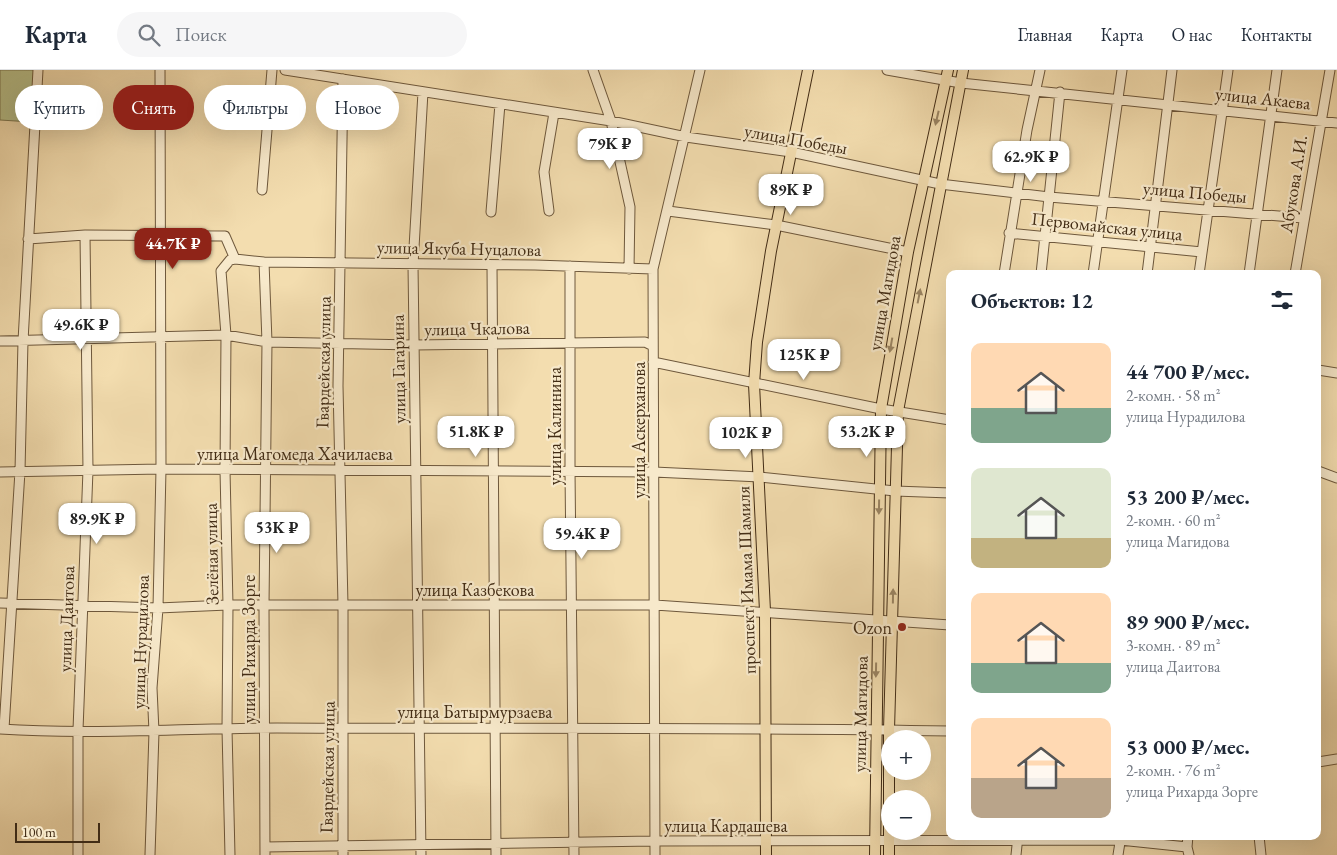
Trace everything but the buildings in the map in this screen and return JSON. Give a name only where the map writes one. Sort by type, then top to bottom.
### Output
[{"type":"main road","name":"проспект Имама Шамиля","points":[[766,855],[765,611],[754,384],[757,342],[776,225],[808,70]]},
{"type":"main road","name":"улица Магидова","points":[[889,730],[898,411],[963,70]]},
{"type":"main road","name":"улица Магидова","points":[[875,855],[881,409],[922,181],[947,75]]},
{"type":"main road","name":"улица Магидова","points":[[889,780],[889,855]]},
{"type":"street","points":[[2,729],[20,472],[23,340],[38,70]]},
{"type":"street","name":"улица Нурадилова","points":[[150,855],[154,732],[152,688],[158,608],[161,469],[160,70]]},
{"type":"street","points":[[262,190],[272,70]]},
{"type":"street","name":"улица Победы","points":[[285,70],[611,121],[686,137],[791,152],[940,184],[1102,202],[1156,204],[1303,218]]},
{"type":"street","points":[[593,70],[611,121],[630,207],[629,269]]},
{"type":"street","name":"улица Аскерханова","points":[[655,855],[656,605],[653,270],[686,137],[700,70]]},
{"type":"street","name":"улица Акаева","points":[[887,70],[947,75],[961,83],[1036,89],[1337,122]]},
{"type":"street","points":[[1004,270],[1009,233],[1018,194],[1040,70]]},
{"type":"street","points":[[1094,270],[1122,70]]},
{"type":"street","points":[[1147,270],[1172,70]]},
{"type":"street","points":[[1200,270],[1228,70]]},
{"type":"street","points":[[1250,270],[1277,70]]},
{"type":"street","name":"Абукова А.И.","points":[[1296,270],[1303,218],[1330,70]]},
{"type":"street","name":"Гвардейская улица","points":[[343,79],[339,343],[339,470],[344,605],[345,728],[343,850]]},
{"type":"street","name":"улица Гагарина","points":[[420,855],[421,728],[413,265],[424,92]]},
{"type":"street","points":[[1041,270],[1060,92]]},
{"type":"street","points":[[491,212],[500,104]]},
{"type":"street","points":[[549,212],[544,172],[554,113]]},
{"type":"street","points":[[668,211],[776,225],[908,252]]},
{"type":"street","name":"Первомайская улица","points":[[1009,233],[1202,252]]},
{"type":"street","points":[[28,239],[85,235],[161,234],[224,236],[235,259]]},
{"type":"street","name":"улица Даитова","points":[[78,855],[78,730],[88,470],[85,235]]},
{"type":"street","name":"улица Якуба Нуцалова","points":[[235,259],[264,262],[570,266],[653,270]]},
{"type":"street","name":"Зелёная улица","points":[[230,855],[225,470],[226,335],[221,271],[230,260],[235,259]]},
{"type":"street","name":"улица Рихарда Зорге","points":[[264,262],[267,342],[264,606],[265,851]]},
{"type":"street","points":[[492,265],[496,855]]},
{"type":"street","name":"улица Калинина","points":[[570,266],[574,855]]},
{"type":"street","name":"улица Чкалова","points":[[0,341],[226,335],[267,342],[414,346],[645,342],[653,346]]},
{"type":"street","points":[[653,362],[881,409],[946,419]]},
{"type":"street","points":[[1321,370],[1337,373]]},
{"type":"street","name":"улица Магомеда Хачилаева","points":[[0,472],[161,469],[570,470],[654,472],[760,478],[895,491],[946,493]]},
{"type":"street","points":[[1321,472],[1337,478]]},
{"type":"street","name":"улица Казбекова","points":[[0,603],[158,608],[228,605],[656,605],[765,611],[946,626]]},
{"type":"street","name":"улица Батырмурзаева","points":[[2,729],[154,732],[264,728],[572,727],[881,730]]},
{"type":"street","name":"улица Батырмурзаева","points":[[931,731],[946,731]]},
{"type":"street","points":[[1321,762],[1337,759]]},
{"type":"street","name":"улица Кардашева","points":[[265,851],[343,850],[420,844],[954,840]]},
{"type":"street","points":[[1016,855],[1018,840]]},
{"type":"street","points":[[1118,855],[1120,840]]},
{"type":"street","name":"улица Кардашева","points":[[1130,840],[1188,851]]},
{"type":"street","points":[[1259,840],[1261,855]]},
{"type":"green space","points":[[0,70],[35,70],[34,85],[15,85],[15,121],[0,120]]},
{"type":"place","name":"Ozon","points":[[902,627]]}]
